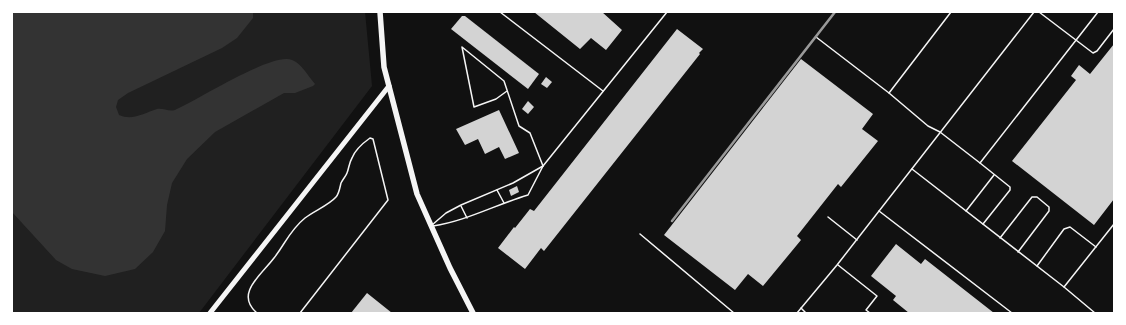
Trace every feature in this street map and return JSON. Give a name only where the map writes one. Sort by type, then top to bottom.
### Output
[{"type":"main road","points":[[380,12],[384,67],[417,194],[450,268],[473,313]]},
{"type":"main road","points":[[210,313],[389,86]]},
{"type":"lane","points":[[500,12],[603,91]]},
{"type":"lane","points":[[431,227],[450,224],[528,195],[543,166],[667,12]]},
{"type":"lane","points":[[889,93],[951,12]]},
{"type":"lane","points":[[797,313],[857,240],[1034,12]]},
{"type":"lane","points":[[1039,12],[1093,53],[1097,52],[1114,30]]},
{"type":"lane","points":[[980,163],[1098,12]]},
{"type":"lane","points":[[816,36],[889,93],[928,126],[940,132],[1010,187],[1010,190],[983,224]]},
{"type":"lane","points":[[508,91],[496,99],[474,107],[462,47],[504,81],[508,91],[520,126],[530,133],[543,166]]},
{"type":"lane","points":[[431,227],[446,213],[461,205],[514,183],[543,166]]},
{"type":"lane","points":[[912,169],[1064,287],[1095,313]]},
{"type":"lane","points":[[966,211],[995,174]]},
{"type":"lane","points":[[497,190],[504,203]]},
{"type":"lane","points":[[1000,238],[1032,197],[1037,197],[1049,207],[1049,212],[1018,252]]},
{"type":"lane","points":[[461,205],[467,218]]},
{"type":"lane","points":[[879,211],[1012,313]]},
{"type":"lane","points":[[828,217],[857,240]]},
{"type":"lane","points":[[1064,287],[1114,224]]},
{"type":"lane","points":[[1037,266],[1064,229],[1070,227],[1096,247]]},
{"type":"lane","points":[[640,234],[734,313]]},
{"type":"lane","points":[[837,265],[877,296],[866,310],[870,313]]},
{"type":"lane","points":[[801,308],[806,313]]},
{"type":"path","points":[[257,313],[248,303],[248,294],[258,275],[274,258],[290,233],[305,218],[336,197],[348,172],[352,157],[363,143],[370,138],[373,139],[388,200],[300,313]]},
{"type":"shaded area","points":[[12,12],[365,12],[372,86],[199,313],[12,313]]},
{"type":"shaded area","points":[[12,12],[253,12],[253,18],[237,38],[222,48],[128,93],[118,100],[116,107],[119,115],[124,117],[134,117],[157,109],[170,111],[175,110],[235,78],[282,59],[296,62],[302,67],[315,84],[295,93],[284,93],[215,132],[187,159],[172,183],[167,205],[165,231],[153,252],[135,269],[105,276],[72,269],[56,260],[12,212]]},
{"type":"building","points":[[534,12],[602,12],[622,30],[606,50],[591,38],[580,49]]},
{"type":"building","points":[[462,16],[465,16],[539,74],[528,89],[451,29]]},
{"type":"building","points":[[677,29],[703,49],[699,53],[700,54],[544,251],[541,248],[525,269],[498,248],[530,209],[534,211]]},
{"type":"building","points":[[1114,44],[1114,199],[1094,225],[1012,161],[1076,80],[1071,76],[1079,65],[1090,74]]},
{"type":"building","points":[[801,59],[873,114],[862,129],[878,141],[841,187],[838,184],[797,236],[801,240],[763,286],[748,274],[735,290],[664,235]]},
{"type":"building","points":[[546,77],[552,82],[547,88],[541,84]]},
{"type":"building","points":[[528,101],[534,107],[528,114],[522,109]]},
{"type":"building","points":[[499,110],[519,153],[505,159],[499,147],[485,154],[478,139],[465,145],[456,129]]},
{"type":"building","points":[[517,186],[519,192],[511,196],[509,190]]},
{"type":"building","points":[[896,244],[921,264],[925,259],[994,313],[909,313],[893,300],[896,296],[871,276]]},
{"type":"building","points":[[367,293],[392,313],[351,313]]},
{"type":"railway","points":[[672,221],[835,12]]}]
